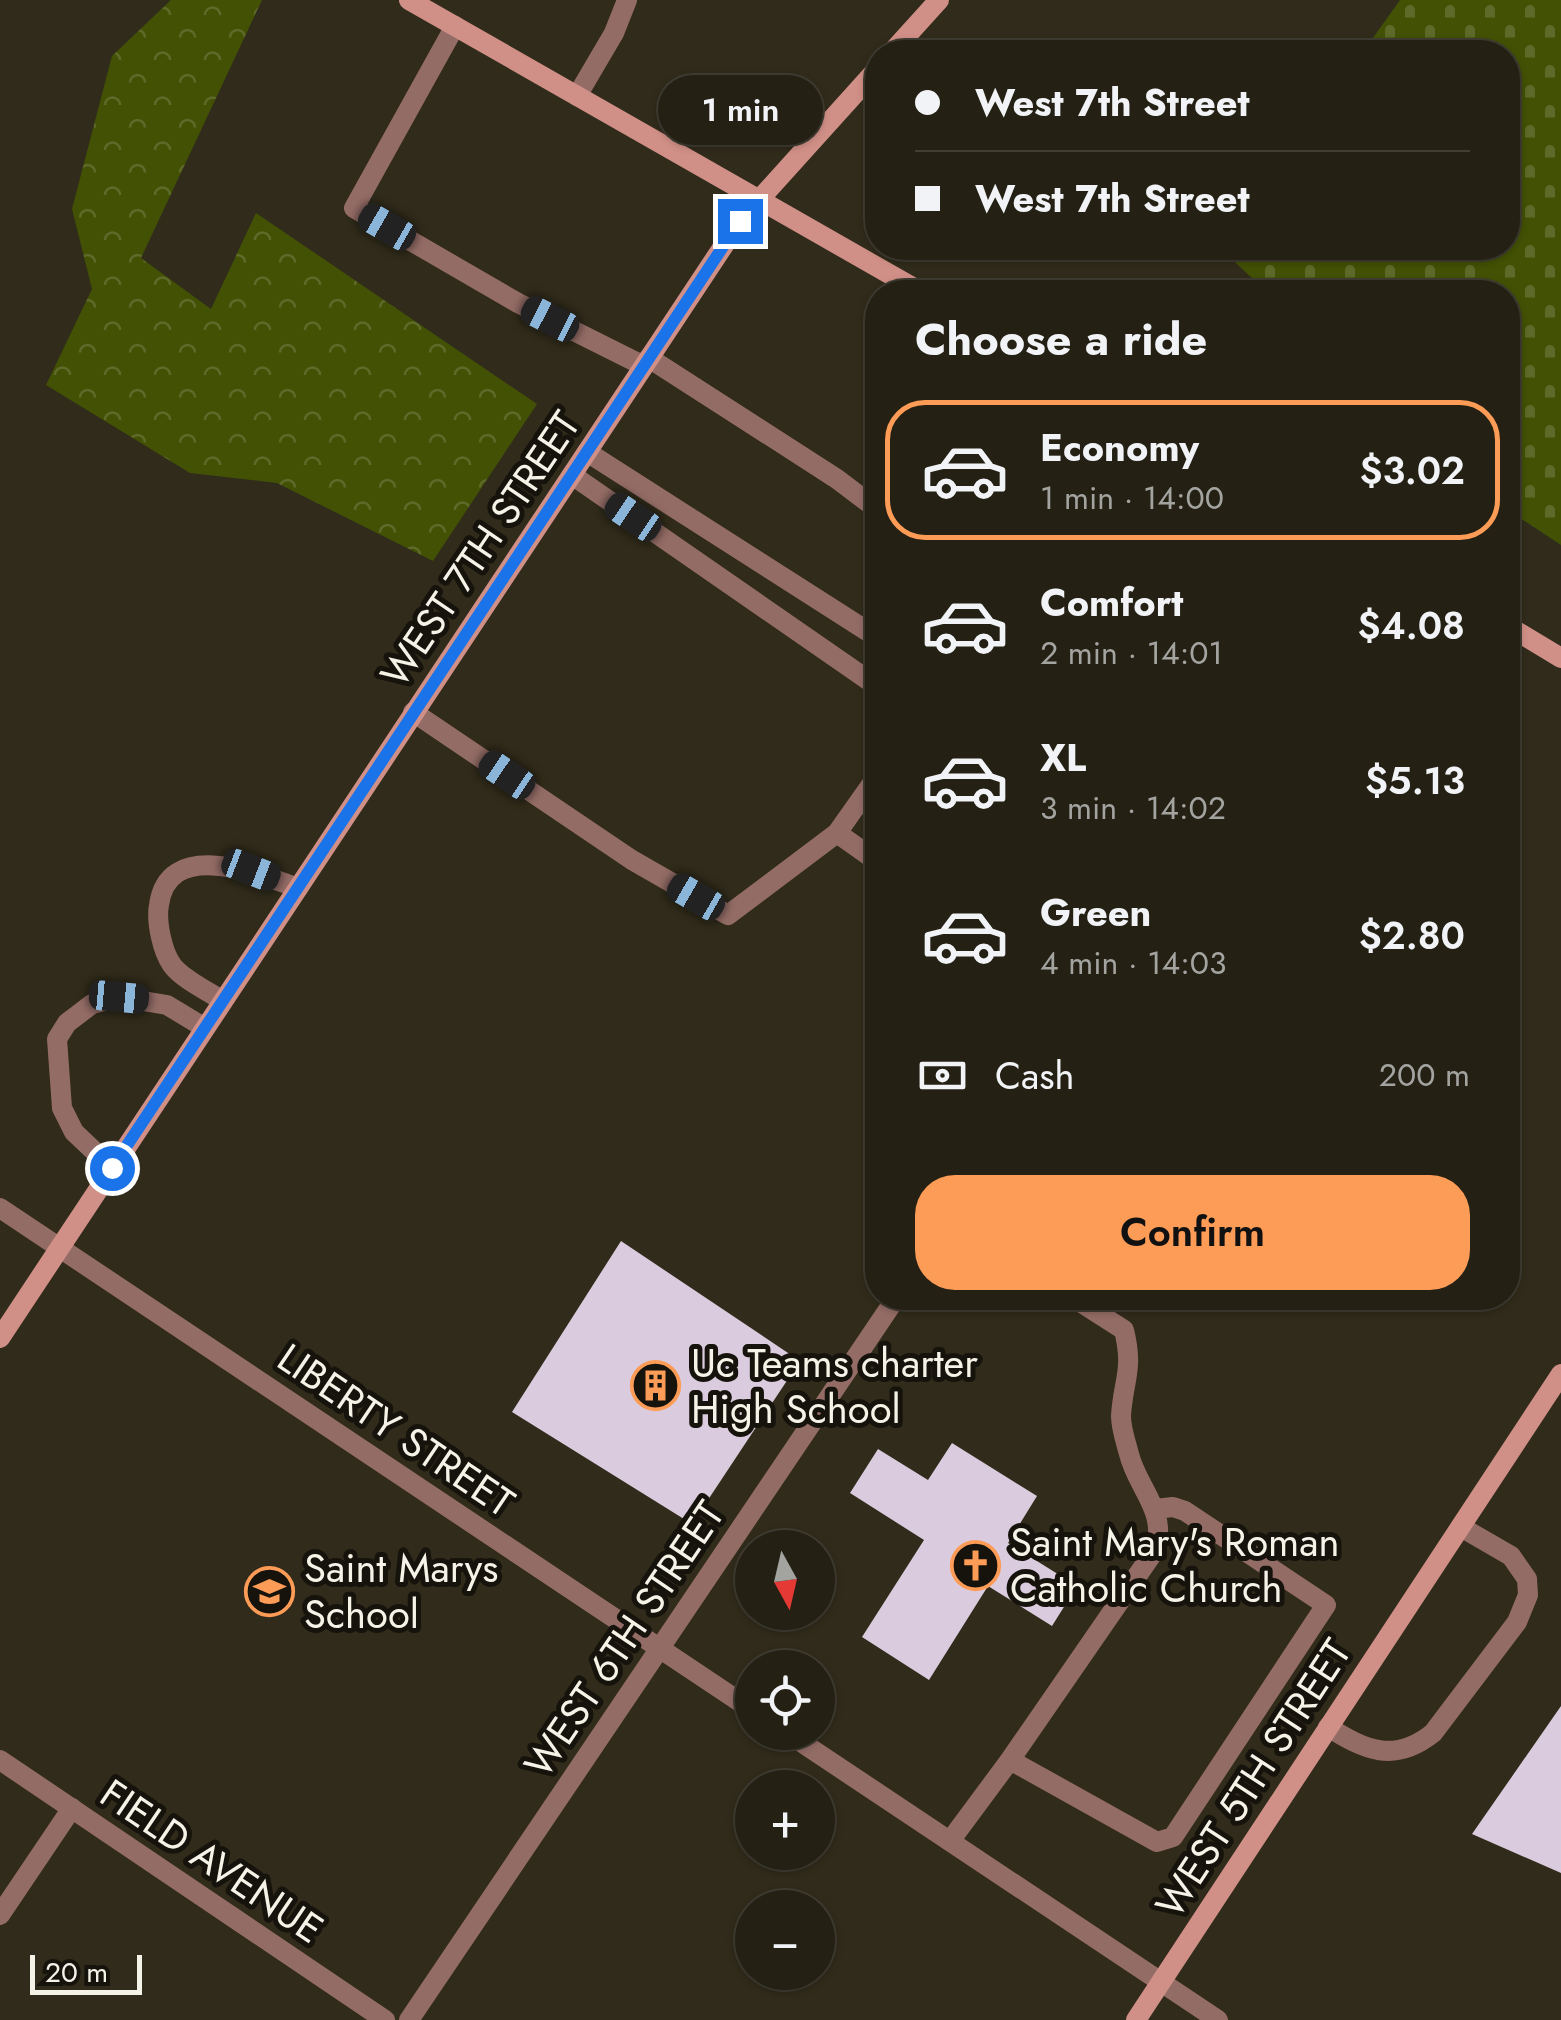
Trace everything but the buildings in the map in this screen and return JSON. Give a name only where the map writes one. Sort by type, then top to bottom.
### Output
[{"type":"street","points":[[410,0],[900,280]]},
{"type":"street","points":[[577,96],[625,11],[627,0]]},
{"type":"street","points":[[903,40],[939,0]]},
{"type":"street","points":[[455,26],[354,208],[518,303],[646,362],[865,500]]},
{"type":"street","name":"WEST 7TH STREET","points":[[0,1338],[740,221],[865,82]]},
{"type":"street","points":[[587,452],[865,630]]},
{"type":"street","points":[[572,475],[865,678]]},
{"type":"street","points":[[1520,633],[1561,658]]},
{"type":"street","points":[[414,712],[632,860],[728,915],[838,834],[865,795]]},
{"type":"street","points":[[838,834],[865,853]]},
{"type":"street","points":[[223,1001],[172,966],[158,912],[160,892],[177,872],[201,865],[251,870],[298,888]]},
{"type":"street","points":[[112,1168],[74,1132],[62,1108],[56,1039],[67,1022],[92,1004],[119,997],[166,1005],[205,1028]]},
{"type":"street","name":"LIBERTY STREET","points":[[0,1208],[735,1699]]},
{"type":"street","name":"WEST 6TH STREET","points":[[409,2020],[888,1310]]},
{"type":"street","points":[[950,1841],[1156,1550],[1158,1526],[1154,1509],[1130,1462],[1122,1429],[1130,1369],[1124,1330],[1093,1310]]},
{"type":"street","name":"WEST 5TH STREET","points":[[1136,2020],[1561,1374]]},
{"type":"street","points":[[1010,1760],[1157,1842],[1174,1837],[1326,1605],[1185,1510],[1154,1509]]},
{"type":"street","points":[[1328,1726],[1369,1751],[1394,1750],[1424,1740],[1517,1622],[1528,1595],[1521,1567],[1499,1547],[1460,1526]]},
{"type":"street","points":[[813,1750],[1218,2020]]},
{"type":"street","name":"FIELD AVENUE","points":[[0,1760],[385,2020]]},
{"type":"street","points":[[0,1914],[72,1808]]},
{"type":"green space","points":[[171,0],[262,0],[141,258],[211,309],[256,213],[537,404],[433,561],[277,483],[190,473],[46,385],[92,289],[72,209],[112,56]]},
{"type":"green space","points":[[1400,0],[1561,0],[1561,545],[1520,518],[1520,280],[1254,280],[1233,260],[1520,260],[1520,40],[1372,40]]},
{"type":"place","name":"Uc Teams charter High School","points":[[656,1386]]},
{"type":"place","name":"Saint Mary's Roman Catholic Church","points":[[975,1565]]},
{"type":"place","name":"Saint Marys School","points":[[269,1591]]},
{"type":"route","points":[[112,1168],[740,221]]}]
